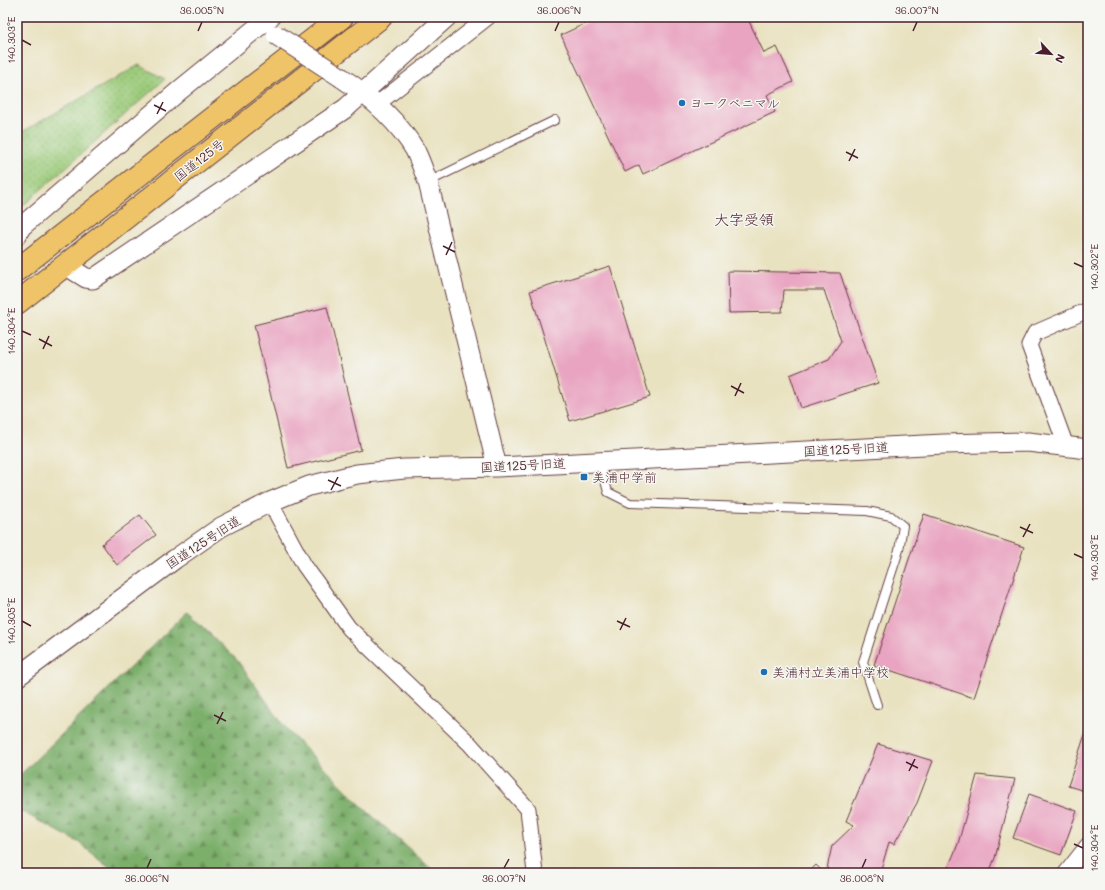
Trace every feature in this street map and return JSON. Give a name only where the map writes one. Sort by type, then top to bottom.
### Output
[{"type":"highway","name":"国道125号","points":[[17,270],[342,17]]},
{"type":"highway","name":"国道125号","points":[[17,303],[381,17]]},
{"type":"street","points":[[65,265],[86,278],[93,279],[346,108],[362,92],[448,17]]},
{"type":"street","points":[[376,105],[488,17]]},
{"type":"street","points":[[17,235],[21,227],[174,95],[258,20],[276,35],[362,92],[396,125],[415,150],[428,182],[497,467]]},
{"type":"street","points":[[1066,446],[1029,345],[1035,333],[1088,310]]},
{"type":"street","name":"国道125号旧道","points":[[17,677],[175,559],[222,527],[270,502],[310,486],[357,474],[404,469],[497,467],[952,444],[1028,442],[1088,449]]},
{"type":"street","points":[[270,502],[304,565],[349,628],[469,743],[528,809],[535,873]]},
{"type":"street","points":[[1066,873],[1088,845]]},
{"type":"lane","points":[[428,182],[555,120]]},
{"type":"lane","points":[[600,461],[608,492],[630,503],[867,511],[891,516],[903,526],[899,550],[863,662],[877,705]]},
{"type":"green space","points":[[139,65],[165,79],[17,211],[17,135]]},
{"type":"green space","points":[[187,612],[237,660],[287,730],[366,810],[436,873],[117,873],[78,842],[17,809],[17,778]]},
{"type":"building","name":"ヨークベニマル","points":[[599,17],[630,17],[633,24],[648,17],[747,17],[764,53],[777,47],[793,82],[767,95],[775,112],[643,174],[639,165],[625,172],[561,35]]},
{"type":"building","points":[[610,266],[650,397],[570,421],[530,291]]},
{"type":"building","points":[[728,271],[840,273],[878,383],[801,408],[790,375],[829,359],[841,341],[824,290],[784,290],[782,312],[729,313]]},
{"type":"building","points":[[327,307],[361,450],[288,468],[254,325]]},
{"type":"building","points":[[924,514],[1024,547],[974,698],[874,665]]},
{"type":"building","points":[[140,515],[156,535],[117,565],[102,544]]},
{"type":"building","points":[[1088,725],[1088,792],[1068,786]]},
{"type":"building","points":[[878,744],[933,761],[917,803],[894,844],[889,842],[880,873],[826,873],[832,846],[854,825],[846,821]]},
{"type":"building","points":[[977,775],[1015,779],[995,858],[989,873],[946,873],[958,844]]},
{"type":"building","points":[[1029,794],[1077,811],[1061,855],[1013,838]]},
{"type":"building","points":[[816,865],[824,873],[808,873]]},
{"type":"place","name":"ヨークベニマル","points":[[682,103]]},
{"type":"place","name":"美浦中学前","points":[[584,477]]},
{"type":"place","name":"美浦村立美浦中学校","points":[[764,672]]},
{"type":"district","name":"大字受領","points":[[744,220]]}]
